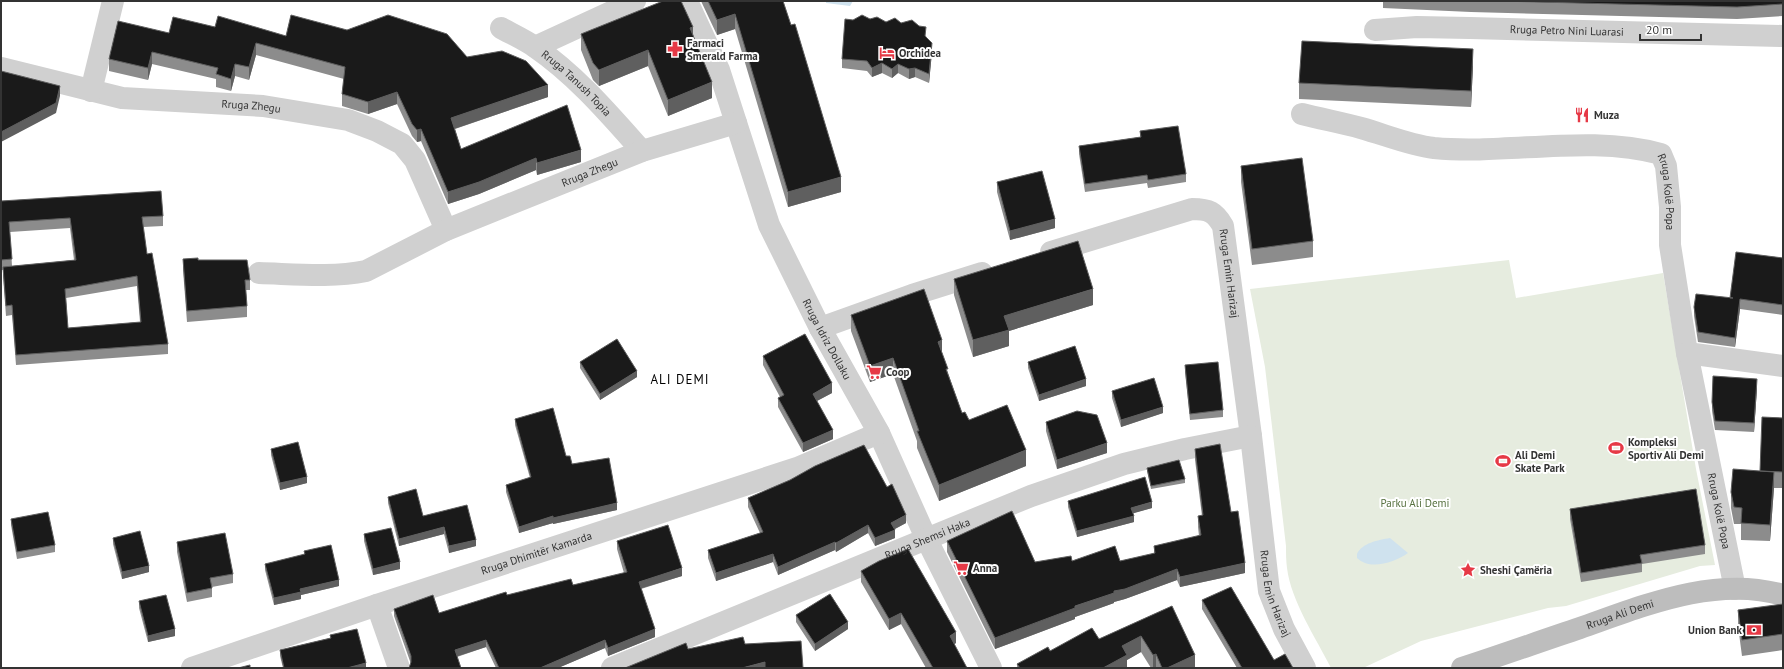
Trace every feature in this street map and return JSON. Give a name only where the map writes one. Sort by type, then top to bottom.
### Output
[{"type":"main road","name":"Rruga Ali Demi","points":[[1462,668],[1617,615],[1686,595],[1735,589],[1754,590],[1783,595]]},
{"type":"street","points":[[91,91],[113,1]]},
{"type":"street","points":[[535,47],[635,1]]},
{"type":"street","name":"Rruga Idriz Dollaku","points":[[687,1],[719,70],[769,225],[820,328],[879,434],[926,538],[990,668]]},
{"type":"street","name":"Rruga Petro Nini Luarasi","points":[[1375,30],[1417,27],[1471,20],[1783,36]]},
{"type":"street","name":"Rruga Tanush Topia","points":[[501,28],[535,47],[561,67],[590,93],[642,151]]},
{"type":"street","name":"Rruga Zhegu","points":[[1,68],[51,79],[91,91],[122,98],[263,106],[348,120],[377,131],[402,144],[415,160],[446,230]]},
{"type":"street","name":"Rruga Kolë Popa","points":[[1302,114],[1361,128],[1417,145],[1434,148],[1493,149],[1599,146],[1640,148],[1661,154],[1666,166],[1670,207],[1670,245],[1687,353],[1735,589]]},
{"type":"street","name":"Rruga Zhegu","points":[[259,273],[352,274],[366,271],[446,230],[642,151],[736,123]]},
{"type":"street","name":"Rruga Emin Harizaj","points":[[1031,258],[1192,209],[1204,209],[1216,215],[1224,226],[1269,591],[1284,629],[1305,668]]},
{"type":"street","points":[[820,328],[912,295],[1003,266]]},
{"type":"street","points":[[1687,353],[1783,366]]},
{"type":"street","name":"Rruga Dhimitër Kamarda","points":[[192,668],[377,605],[797,468],[879,434]]},
{"type":"street","name":"Rruga Shemsi Haka","points":[[612,668],[1031,496],[1124,464],[1185,449],[1251,436]]},
{"type":"street","points":[[377,605],[399,668]]},
{"type":"green space","name":"Parku Ali Demi","points":[[1509,260],[1516,298],[1663,273],[1696,469],[1715,565],[1700,566],[1566,606],[1548,608],[1421,641],[1363,668],[1331,668],[1305,619],[1289,581],[1265,367],[1250,289]]},
{"type":"water","points":[[826,1],[853,1],[850,6],[826,3]]},
{"type":"water","points":[[1390,538],[1408,553],[1390,562],[1375,565],[1362,562],[1357,558],[1359,550],[1366,545]]},
{"type":"building","points":[[663,1],[681,1],[693,27],[690,28],[712,82],[668,100],[648,50],[599,70],[593,63],[581,34]]},
{"type":"building","points":[[708,1],[783,1],[791,25],[795,24],[841,177],[788,192],[735,14],[717,20]]},
{"type":"building","points":[[1498,1],[1783,1],[1783,4],[1737,7]]},
{"type":"building","points":[[291,15],[347,30],[388,15],[447,34],[467,57],[502,51],[526,61],[548,85],[451,118],[461,149],[567,105],[581,150],[537,163],[536,158],[479,182],[448,192],[421,129],[417,130],[412,124],[397,92],[368,102],[342,94],[345,67],[256,43],[249,67],[235,64],[231,79],[216,74],[218,68],[152,52],[148,68],[109,59],[118,21],[169,33],[173,17],[215,27],[218,16],[286,36]]},
{"type":"building","name":"Orchidea","points":[[862,15],[870,19],[877,17],[886,22],[895,18],[901,23],[912,20],[919,26],[926,27],[925,36],[932,43],[929,74],[915,68],[909,69],[898,64],[892,69],[882,63],[872,68],[867,61],[842,59],[845,19],[853,20]]},
{"type":"building","points":[[1302,41],[1473,49],[1471,91],[1299,83]]},
{"type":"building","points":[[1,71],[60,86],[56,103],[1,132]]},
{"type":"building","points":[[1178,126],[1186,174],[1148,180],[1147,175],[1085,184],[1079,146],[1141,137],[1140,131]]},
{"type":"building","points":[[1302,158],[1313,241],[1252,249],[1241,166]]},
{"type":"building","points":[[1042,171],[1055,219],[1010,231],[997,182]]},
{"type":"building","points":[[161,191],[163,216],[142,217],[147,254],[152,253],[168,344],[16,355],[12,305],[6,306],[3,267],[76,260],[70,218],[9,222],[12,259],[1,260],[1,201]],"holes":[[[137,276],[141,322],[68,328],[65,289]]]},
{"type":"building","points":[[1078,241],[1093,289],[1004,316],[1009,330],[973,340],[954,279]]},
{"type":"building","points":[[1736,252],[1783,258],[1783,305],[1740,299],[1735,338],[1698,332],[1694,307],[1696,294],[1730,298]]},
{"type":"building","points":[[198,258],[198,260],[247,260],[250,280],[245,280],[247,306],[187,311],[183,259]]},
{"type":"building","points":[[924,289],[942,340],[938,342],[948,369],[946,369],[962,413],[965,412],[969,420],[1007,405],[1026,450],[939,485],[917,431],[919,431],[893,358],[870,366],[851,315]]},
{"type":"building","points":[[805,334],[832,383],[813,394],[833,430],[803,443],[778,398],[784,395],[763,356]]},
{"type":"building","points":[[617,339],[637,371],[600,394],[580,362]]},
{"type":"building","points":[[1075,346],[1086,379],[1039,395],[1028,362]]},
{"type":"building","points":[[1218,362],[1223,410],[1190,414],[1185,365]]},
{"type":"building","points":[[1713,376],[1757,379],[1754,423],[1715,421],[1712,402]]},
{"type":"building","points":[[1154,378],[1163,407],[1121,420],[1112,391]]},
{"type":"building","points":[[553,408],[566,456],[570,456],[572,464],[609,458],[617,503],[553,518],[553,516],[519,527],[506,485],[531,477],[515,419]]},
{"type":"building","points":[[1077,411],[1097,415],[1107,443],[1057,460],[1046,422]]},
{"type":"building","points":[[1762,417],[1783,418],[1783,472],[1760,471]]},
{"type":"building","points":[[298,442],[307,477],[280,483],[271,449]]},
{"type":"building","points":[[1220,444],[1231,512],[1238,511],[1245,563],[1180,577],[1177,569],[1125,589],[1114,591],[1114,593],[1075,606],[1075,608],[995,638],[947,541],[1012,511],[1035,562],[1071,556],[1072,561],[1115,546],[1120,561],[1155,553],[1154,546],[1201,535],[1198,516],[1203,515],[1195,449]]},
{"type":"building","points":[[864,445],[887,487],[892,484],[906,515],[891,523],[895,530],[875,538],[868,525],[836,543],[835,542],[778,567],[773,554],[716,573],[708,550],[763,532],[748,498],[790,480],[815,466]]},
{"type":"building","points":[[1179,460],[1185,479],[1151,486],[1147,468]]},
{"type":"building","points":[[1733,469],[1774,472],[1770,525],[1741,523],[1742,508],[1734,507],[1731,492]]},
{"type":"building","points":[[1145,477],[1152,502],[1131,508],[1134,516],[1077,531],[1068,501]]},
{"type":"building","points":[[416,489],[423,516],[467,505],[476,540],[449,546],[444,527],[399,539],[388,497]]},
{"type":"building","points":[[1696,489],[1705,545],[1640,555],[1642,563],[1581,573],[1570,509]]},
{"type":"building","points":[[48,512],[55,545],[17,552],[11,519]]},
{"type":"building","points":[[668,525],[682,568],[639,582],[655,629],[608,648],[605,640],[540,668],[499,668],[486,640],[455,650],[461,668],[409,668],[411,656],[394,609],[433,595],[439,613],[506,592],[507,595],[571,579],[573,585],[627,572],[617,541]]},
{"type":"building","points":[[391,528],[400,562],[373,569],[364,534]]},
{"type":"building","points":[[140,531],[149,566],[122,572],[113,538]]},
{"type":"building","points":[[225,533],[233,574],[210,578],[212,588],[187,593],[177,542]]},
{"type":"building","points":[[331,545],[339,580],[300,589],[301,592],[274,598],[265,564],[305,554],[304,551]]},
{"type":"building","points":[[908,549],[956,632],[950,636],[967,668],[933,668],[901,613],[889,619],[861,571],[879,561]]},
{"type":"building","points":[[1231,587],[1274,660],[1285,654],[1293,668],[1242,668],[1202,600]]},
{"type":"building","points":[[830,594],[848,622],[815,644],[796,615]]},
{"type":"building","points":[[166,595],[175,629],[148,636],[139,601]]},
{"type":"building","points":[[1783,604],[1783,634],[1742,640],[1738,610]]},
{"type":"building","points":[[1172,606],[1195,655],[1167,668],[1162,668],[1156,654],[1153,655],[1141,636],[1122,646],[1127,655],[1103,668],[1020,668],[1017,664],[1048,647],[1050,651],[1092,628],[1099,639]]},
{"type":"building","points":[[357,629],[366,663],[347,668],[284,668],[280,650],[331,638],[330,635]]},
{"type":"building","points":[[743,637],[745,644],[801,641],[803,668],[765,668],[765,662],[742,668],[625,668],[686,643],[688,649]]},
{"type":"building","points":[[250,665],[250,668],[238,668]]},
{"type":"place","name":"Farmaci Smerald Farma","points":[[675,49]]},
{"type":"place","name":"Orchidea","points":[[887,53]]},
{"type":"place","name":"Muza","points":[[1582,115]]},
{"type":"place","name":"Coop","points":[[874,372]]},
{"type":"place","name":"Kompleksi Sportiv Ali Demi","points":[[1616,448]]},
{"type":"place","name":"Ali Demi Skate Park","points":[[1503,461]]},
{"type":"place","name":"Anna","points":[[961,568]]},
{"type":"place","name":"Sheshi Çamëria","points":[[1468,570]]},
{"type":"place","name":"Union Bank","points":[[1754,630]]},
{"type":"district","name":"ALI DEMI","points":[[680,379]]}]
